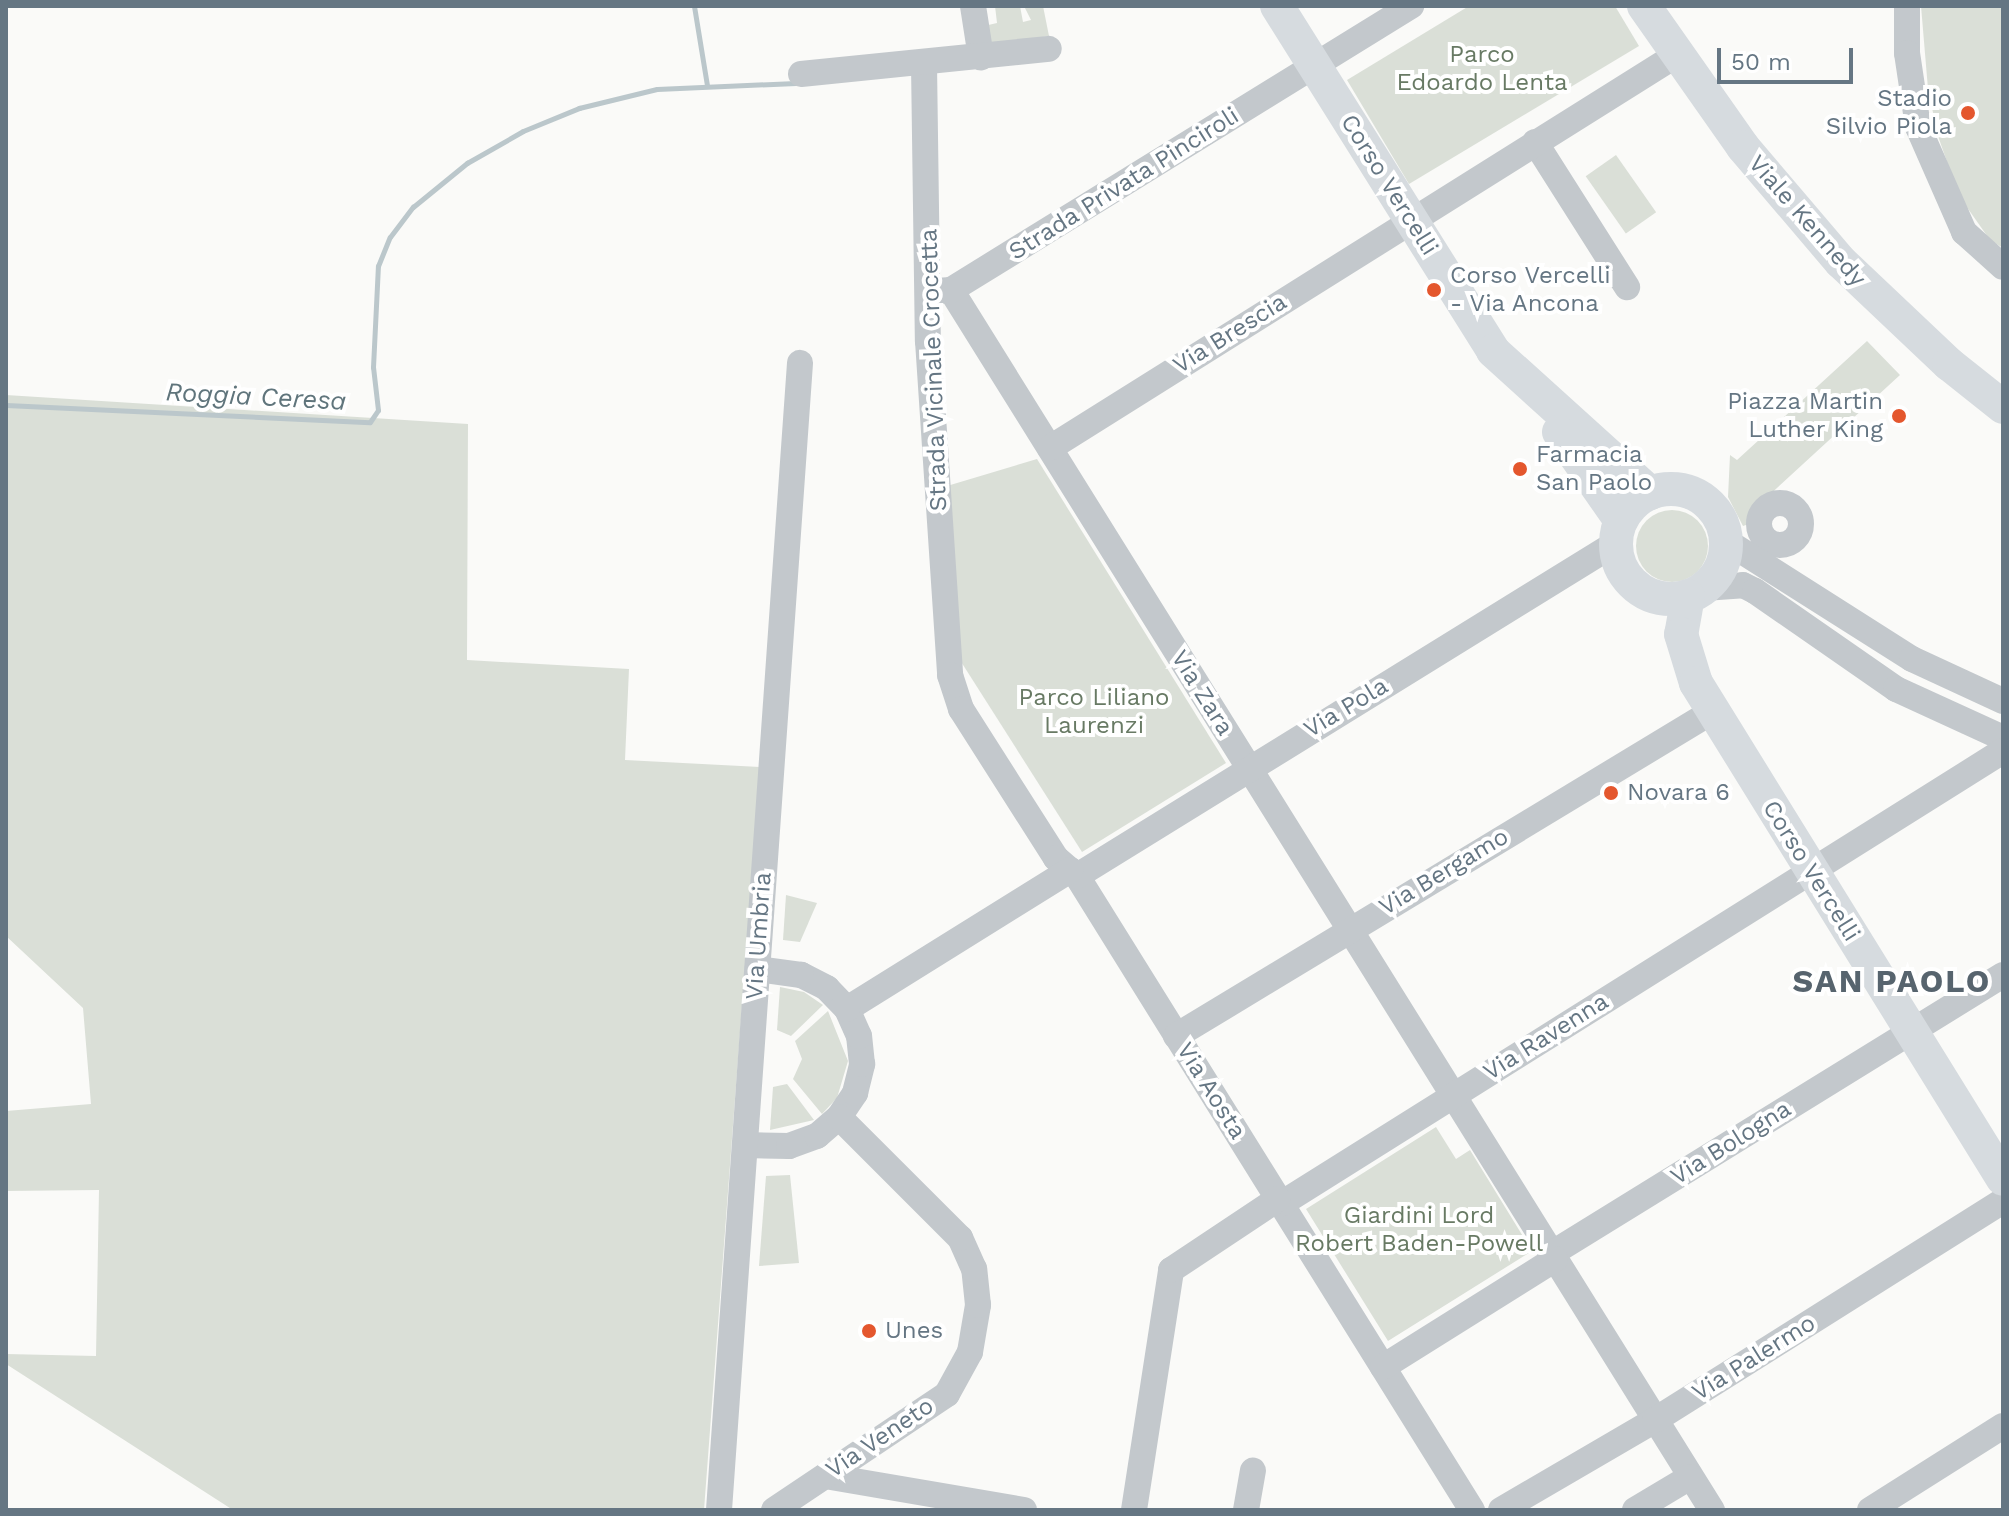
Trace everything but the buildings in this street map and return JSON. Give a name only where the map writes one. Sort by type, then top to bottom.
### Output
[{"type":"main road","name":"Corso Vercelli","points":[[1277,6],[1411,220],[1505,362],[1617,510],[1618,532]]},
{"type":"main road","name":"Viale Kennedy","points":[[1644,6],[1675,56],[1743,147],[1841,262],[1949,364],[2003,407]]},
{"type":"main road","name":"Corso Vercelli","points":[[1505,362],[1650,493]]},
{"type":"main road","points":[[1681,489],[1699,496],[1713,507],[1726,541],[1721,567],[1696,592],[1662,598],[1637,587],[1625,574],[1618,532],[1631,506],[1650,493],[1681,489]]},
{"type":"main road","name":"Corso Vercelli","points":[[1637,587],[1686,675],[1704,697],[2003,1179]]},
{"type":"main road","name":"Corso Vercelli","points":[[1696,592],[1681,634],[1704,697]]},
{"type":"street","points":[[973,6],[981,57]]},
{"type":"street","name":"Strada Privata Pinciroli","points":[[941,290],[1411,6]]},
{"type":"street","points":[[1907,6],[1907,53],[1918,127],[1964,232],[2003,267]]},
{"type":"street","points":[[801,74],[1049,49]]},
{"type":"street","name":"Via Brescia","points":[[1050,448],[1675,56]]},
{"type":"street","name":"Strada Vicinale Crocetta","points":[[924,64],[941,290],[928,341],[950,675]]},
{"type":"street","points":[[1535,142],[1627,287]]},
{"type":"street","name":"Via Zara","points":[[941,290],[1050,448],[1712,1510]]},
{"type":"street","name":"Via Umbria","points":[[719,1510],[800,363]]},
{"type":"street","name":"Via Pola","points":[[847,1009],[1249,768],[1618,532]]},
{"type":"street","points":[[1726,541],[1912,659],[2003,701]]},
{"type":"street","points":[[1696,592],[1732,585],[1755,591],[1896,689],[2003,738]]},
{"type":"street","name":"Via Aosta","points":[[950,675],[961,709],[1056,858],[1073,873],[1472,1510]]},
{"type":"street","name":"Via Bergamo","points":[[1176,1036],[1349,928],[1704,697]]},
{"type":"street","name":"Via Ravenna","points":[[1134,1510],[1171,1270],[2003,751]]},
{"type":"street","points":[[745,1145],[789,1146],[817,1136],[839,1117],[855,1093],[862,1064],[859,1036],[847,1009],[827,988],[801,975],[757,969]]},
{"type":"street","name":"Via Bologna","points":[[1383,1367],[2003,975]]},
{"type":"street","name":"Via Veneto","points":[[774,1510],[947,1394],[970,1352],[978,1305],[974,1269],[960,1238],[839,1117]]},
{"type":"street","name":"Via Palermo","points":[[1501,1510],[1655,1420],[2003,1201]]},
{"type":"street","points":[[1870,1510],[2003,1426]]},
{"type":"street","points":[[1246,1510],[1253,1471]]},
{"type":"street","points":[[825,1476],[1024,1510]]},
{"type":"street","points":[[1635,1510],[1690,1477]]},
{"type":"green space","points":[[995,6],[1020,6],[1023,22],[1031,20],[1024,6],[1043,6],[1049,36],[987,46],[984,26],[997,23]]},
{"type":"green space","name":"Parco Edoardo Lenta","points":[[1469,6],[1615,6],[1639,46],[1409,184],[1347,80]]},
{"type":"green space","name":"Stadio Silvio Piola","points":[[1921,6],[2003,6],[2003,248],[1990,240],[1959,196],[1938,136],[1928,89]]},
{"type":"green space","points":[[1616,155],[1656,212],[1626,234],[1586,176]]},
{"type":"green space","points":[[1867,341],[1900,375],[1754,509],[1752,523],[1743,526],[1728,497],[1730,455],[1737,460]]},
{"type":"green space","points":[[6,395],[468,424],[467,660],[629,669],[625,760],[760,767],[704,1510],[233,1510],[6,1364],[6,1354],[96,1356],[99,1190],[6,1191],[6,1111],[91,1104],[83,1008],[6,936]]},
{"type":"green space","name":"Parco Liliano Laurenzi","points":[[1037,459],[1226,763],[1082,852],[958,657],[947,486]]},
{"type":"green space","points":[[1672,510],[1692,516],[1702,526],[1708,546],[1702,566],[1692,576],[1672,582],[1652,576],[1642,566],[1636,546],[1642,526],[1652,516]]},
{"type":"green space","points":[[786,895],[817,903],[800,942],[783,940]]},
{"type":"green space","points":[[780,987],[804,992],[823,1005],[791,1036],[777,1030]]},
{"type":"green space","points":[[828,1011],[848,1061],[837,1098],[822,1114],[793,1079],[802,1059],[795,1041]]},
{"type":"green space","points":[[787,1084],[814,1120],[770,1130],[773,1087]]},
{"type":"green space","name":"Giardini Lord Robert Baden-Powell","points":[[1436,1127],[1456,1159],[1470,1150],[1532,1251],[1388,1341],[1306,1209]]},
{"type":"green space","points":[[790,1175],[799,1263],[759,1266],[766,1176]]},
{"type":"waterway","points":[[694,6],[707,85]]},
{"type":"waterway","name":"Roggia Ceresa","points":[[6,405],[370,422],[378,410],[373,367],[378,266],[390,237],[413,207],[467,163],[523,131],[579,108],[657,89],[796,83]]},
{"type":"place","name":"Stadio Silvio Piola","points":[[1968,113]]},
{"type":"place","name":"Corso Vercelli - Via Ancona","points":[[1434,290]]},
{"type":"place","name":"Piazza Martin Luther King","points":[[1899,416]]},
{"type":"place","name":"Farmacia San Paolo","points":[[1520,469]]},
{"type":"place","name":"Novara 6","points":[[1611,793]]},
{"type":"place","name":"Unes","points":[[869,1331]]},
{"type":"district","name":"SAN PAOLO","points":[[1892,981]]}]
